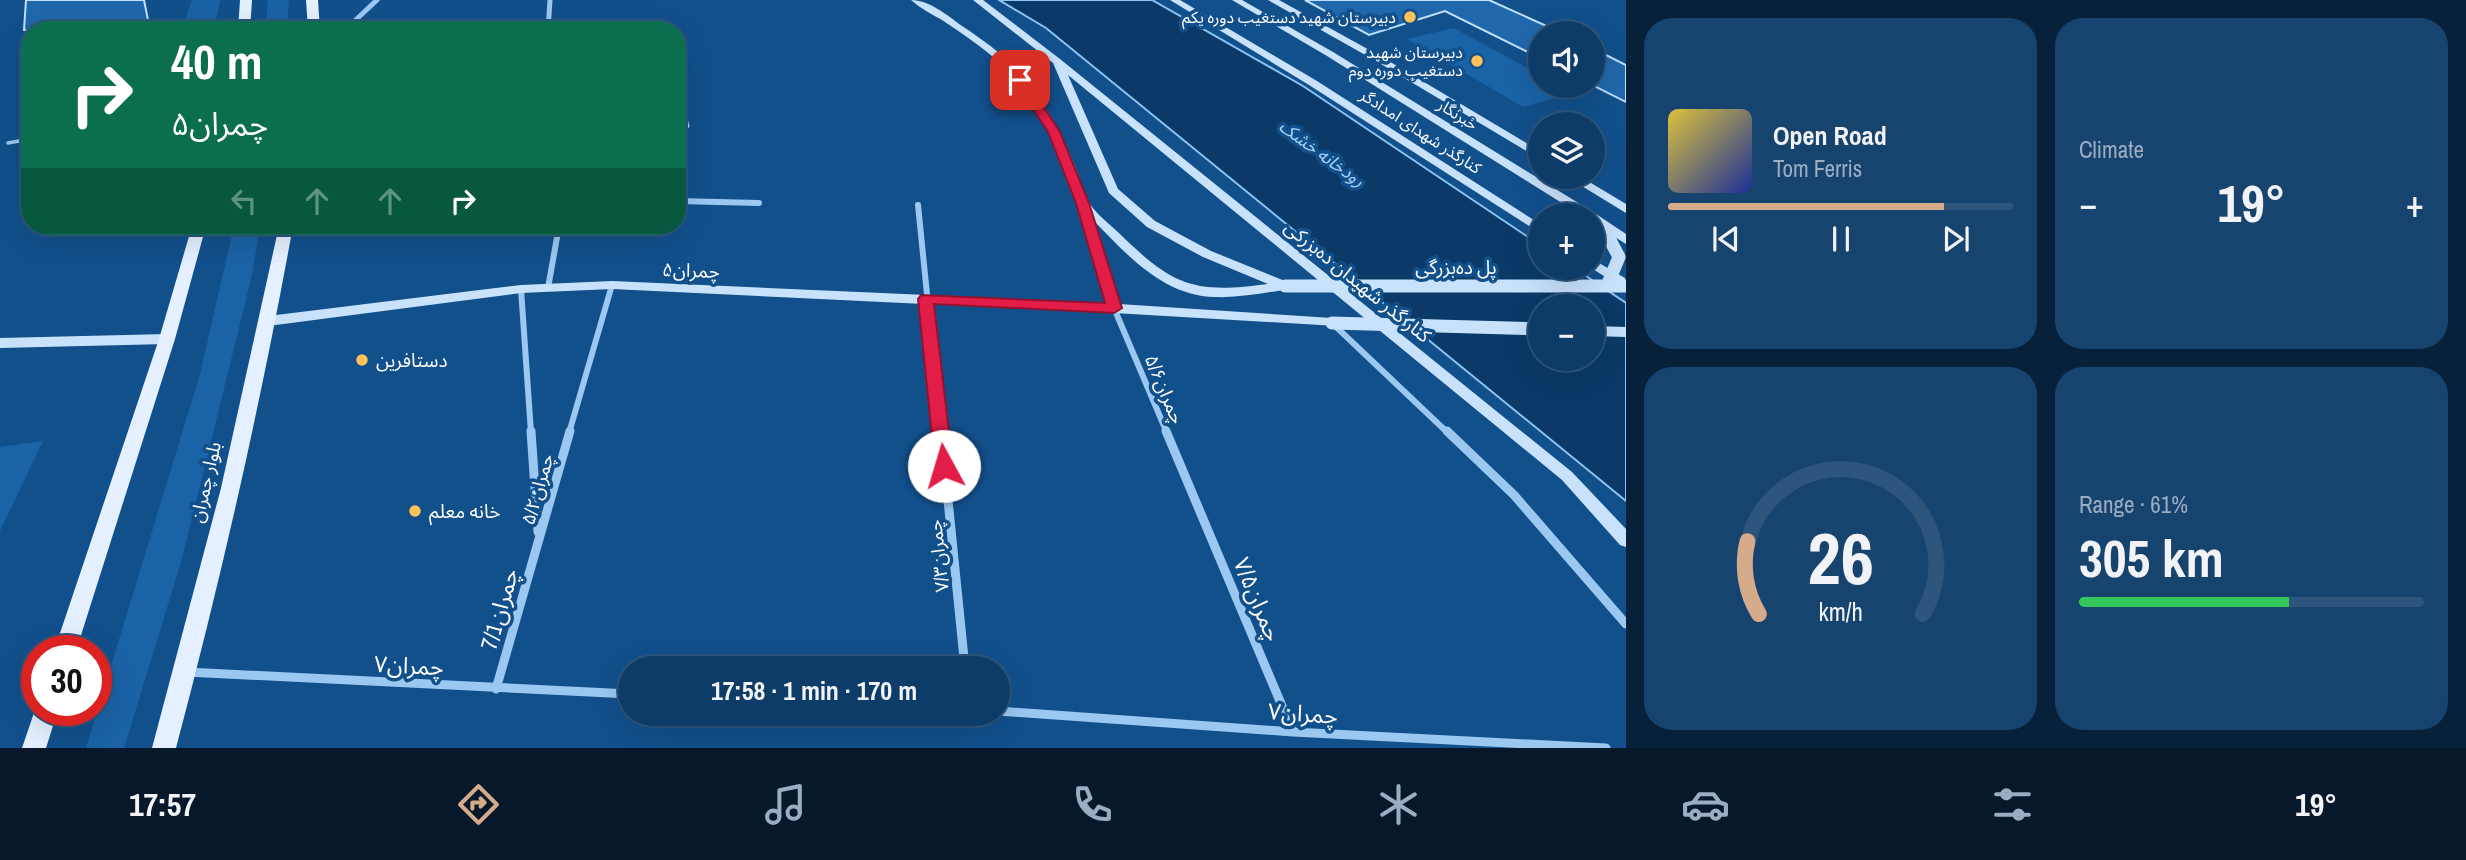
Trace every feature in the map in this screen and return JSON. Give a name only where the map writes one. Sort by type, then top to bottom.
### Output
[{"type":"main road","points":[[245,21],[246,0]]},
{"type":"main road","points":[[312,0],[313,21]]},
{"type":"main road","points":[[915,0],[968,32],[1008,66],[1031,93],[1054,132],[1083,203],[1114,308]]},
{"type":"main road","name":"کنار گذر شهیدان ده‌بزرکی","points":[[977,0],[1057,61],[1567,476],[1626,540]]},
{"type":"main road","name":"کنارگذر شهدای امدادگر","points":[[1174,0],[1313,83],[1528,221]]},
{"type":"main road","name":"خبرنگار","points":[[1236,0],[1572,203]]},
{"type":"main road","points":[[1272,0],[1379,59],[1528,149]]},
{"type":"main road","points":[[1057,61],[1113,191],[1151,224],[1207,254],[1285,286]]},
{"type":"main road","points":[[1593,189],[1626,209]]},
{"type":"main road","name":"پل ده‌بزرگی","points":[[1083,203],[1124,244],[1173,282],[1202,293],[1285,286],[1626,285]]},
{"type":"main road","points":[[1605,227],[1626,240]]},
{"type":"main road","points":[[1605,234],[1619,257],[1607,286]]},
{"type":"main road","points":[[70,635],[167,339],[197,235]]},
{"type":"main road","name":"بلوار چمران","points":[[164,748],[185,672],[268,321],[284,235]]},
{"type":"main road","points":[[1605,271],[1626,285]]},
{"type":"main road","name":"چمران۵","points":[[268,321],[521,289],[612,285],[1114,308],[1332,323]]},
{"type":"main road","points":[[1332,323],[1528,329]]},
{"type":"main road","points":[[1605,331],[1626,331]]},
{"type":"main road","points":[[0,343],[167,339]]},
{"type":"main road","points":[[34,748],[41,726]]},
{"type":"street","points":[[355,21],[377,0]]},
{"type":"street","points":[[549,21],[551,0]]},
{"type":"street","points":[[686,201],[759,203]]},
{"type":"street","name":"چمران۷/۳","points":[[918,205],[964,656]]},
{"type":"street","points":[[548,288],[557,235]]},
{"type":"street","name":"چمران۵/۲","points":[[538,540],[612,285]]},
{"type":"street","name":"چمران۵/۲","points":[[521,289],[538,540]]},
{"type":"street","name":"چمران۵/۶","points":[[1114,308],[1187,482]]},
{"type":"street","points":[[1332,323],[1514,495],[1626,624]]},
{"type":"street","name":"چمران۷/۵","points":[[1187,482],[1293,732]]},
{"type":"street","name":"7/1چمران","points":[[496,689],[538,540]]},
{"type":"street","name":"چمران۷","points":[[185,672],[618,694]]},
{"type":"street","name":"چمران۷","points":[[1010,711],[1428,744],[1606,748]]},
{"type":"lane","points":[[8,143],[21,141]]},
{"type":"shaded area","points":[[192,0],[220,0],[216,21],[178,21],[185,19]]},
{"type":"shaded area","points":[[268,0],[289,0],[288,21],[266,21]]},
{"type":"shaded area","points":[[1454,28],[1528,68],[1528,98],[1554,98],[1523,107],[1407,39]]},
{"type":"shaded area","points":[[232,235],[259,235],[252,275],[182,559],[124,748],[86,748],[93,726],[112,726],[112,663],[200,374]]},
{"type":"shaded area","points":[[43,441],[0,531],[0,447]]},
{"type":"water","name":"رودخانه خشک","points":[[999,0],[1152,0],[1303,86],[1528,237],[1528,280],[1592,280],[1626,303],[1626,501],[1046,28]]},
{"type":"building","points":[[26,0],[144,0],[148,21],[25,21]]},
{"type":"building","name":"دبیرستان شهید دستغیب دوره یکم","points":[[1305,0],[1489,0],[1535,21],[1528,21],[1528,52],[1445,11],[1369,35]]},
{"type":"building","points":[[1605,54],[1626,65],[1626,102],[1605,92]]},
{"type":"place","name":"دبیرستان شهید دستغیب دوره یکم","points":[[1410,17]]},
{"type":"place","name":"دبیرستان شهید دستغیب دوره دوم","points":[[1477,61]]},
{"type":"place","name":"دستافرین","points":[[362,360]]},
{"type":"place","name":"خانه معلم","points":[[415,511]]},
{"type":"route","points":[[944,466],[926,299],[1114,308],[1083,203],[1054,132],[1020,80]]}]
